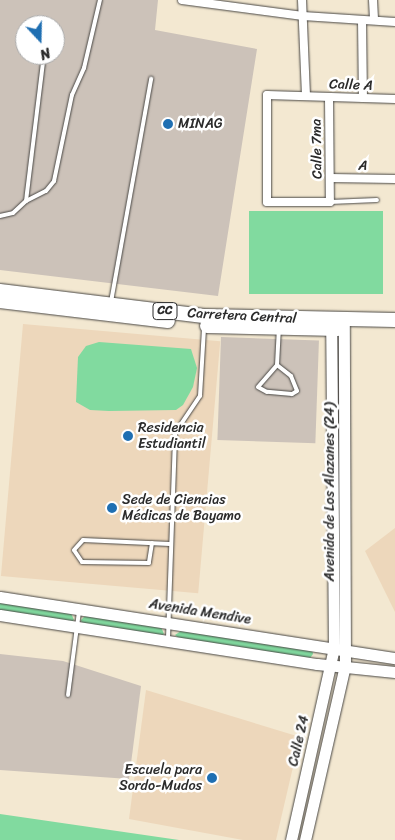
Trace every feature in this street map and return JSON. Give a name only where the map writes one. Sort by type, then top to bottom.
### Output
[{"type":"highway","name":"Carretera Central","points":[[0,291],[110,309],[279,329],[395,320]]},
{"type":"highway","name":"Carretera Central","points":[[0,301],[110,309]]},
{"type":"highway","name":"Carretera Central","points":[[204,321],[338,324],[395,329]]},
{"type":"street","points":[[182,0],[303,16],[395,22]]},
{"type":"street","points":[[302,0],[306,95]]},
{"type":"street","points":[[373,0],[374,20]]},
{"type":"street","points":[[362,20],[363,98]]},
{"type":"street","name":"Calle A","points":[[330,202],[267,202],[267,94],[395,99]]},
{"type":"street","name":"Calle 7ma","points":[[328,97],[330,202]]},
{"type":"street","name":"A","points":[[330,178],[395,179]]},
{"type":"street","name":"Avenida de Los Alazanes (24)","points":[[338,324],[340,649],[345,665]]},
{"type":"street","name":"Avenida Mendive","points":[[0,597],[395,658]]},
{"type":"street","points":[[0,615],[167,641],[395,672]]},
{"type":"street","name":"Calle 24","points":[[291,840],[333,664],[340,649]]},
{"type":"street","name":"Calle 24","points":[[304,840],[345,665]]},
{"type":"lane","points":[[0,216],[13,213],[26,201],[46,191],[54,181],[72,95],[84,68],[100,0]]},
{"type":"lane","points":[[26,201],[43,65]]},
{"type":"lane","points":[[110,309],[150,79]]},
{"type":"lane","points":[[330,202],[377,200]]},
{"type":"lane","points":[[167,641],[170,623],[170,544],[176,433],[200,396],[204,321]]},
{"type":"lane","points":[[277,364],[292,376],[296,391],[292,394],[267,392],[258,387],[277,364],[279,329]]},
{"type":"lane","points":[[152,543],[149,563],[82,562],[74,550],[82,540],[152,543],[170,544]]},
{"type":"lane","points":[[68,696],[79,609]]},
{"type":"shaded area","name":"MINAG","points":[[0,0],[158,0],[155,30],[257,49],[218,296],[0,270]]},
{"type":"shaded area","name":"Sede de Ciencias Médicas de Bayamo","points":[[23,324],[220,341],[198,593],[1,576]]},
{"type":"shaded area","points":[[221,337],[319,340],[315,443],[217,440]]},
{"type":"shaded area","points":[[395,528],[395,612],[365,551]]},
{"type":"shaded area","points":[[0,654],[63,661],[141,686],[129,779],[0,770]]},
{"type":"shaded area","name":"Escuela para Sordo-Mudos","points":[[146,690],[300,737],[276,840],[243,840],[129,819]]},
{"type":"green space","points":[[249,211],[383,211],[383,294],[249,294]]},
{"type":"green space","points":[[99,342],[191,349],[197,368],[193,387],[183,405],[176,410],[109,411],[90,410],[76,402],[78,357],[86,346]]},
{"type":"green space","points":[[0,602],[71,613],[74,620],[69,624],[0,613]]},
{"type":"green space","points":[[86,615],[161,627],[164,634],[159,637],[83,626],[81,620]]},
{"type":"green space","points":[[181,631],[312,649],[313,654],[310,658],[182,641],[175,635]]},
{"type":"green space","points":[[0,814],[179,840],[0,840]]},
{"type":"place","name":"MINAG","points":[[168,124]]},
{"type":"place","name":"Residencia Estudiantil","points":[[128,436]]},
{"type":"place","name":"Sede de Ciencias Médicas de Bayamo","points":[[112,508]]},
{"type":"place","name":"Escuela para Sordo-Mudos","points":[[212,778]]}]
